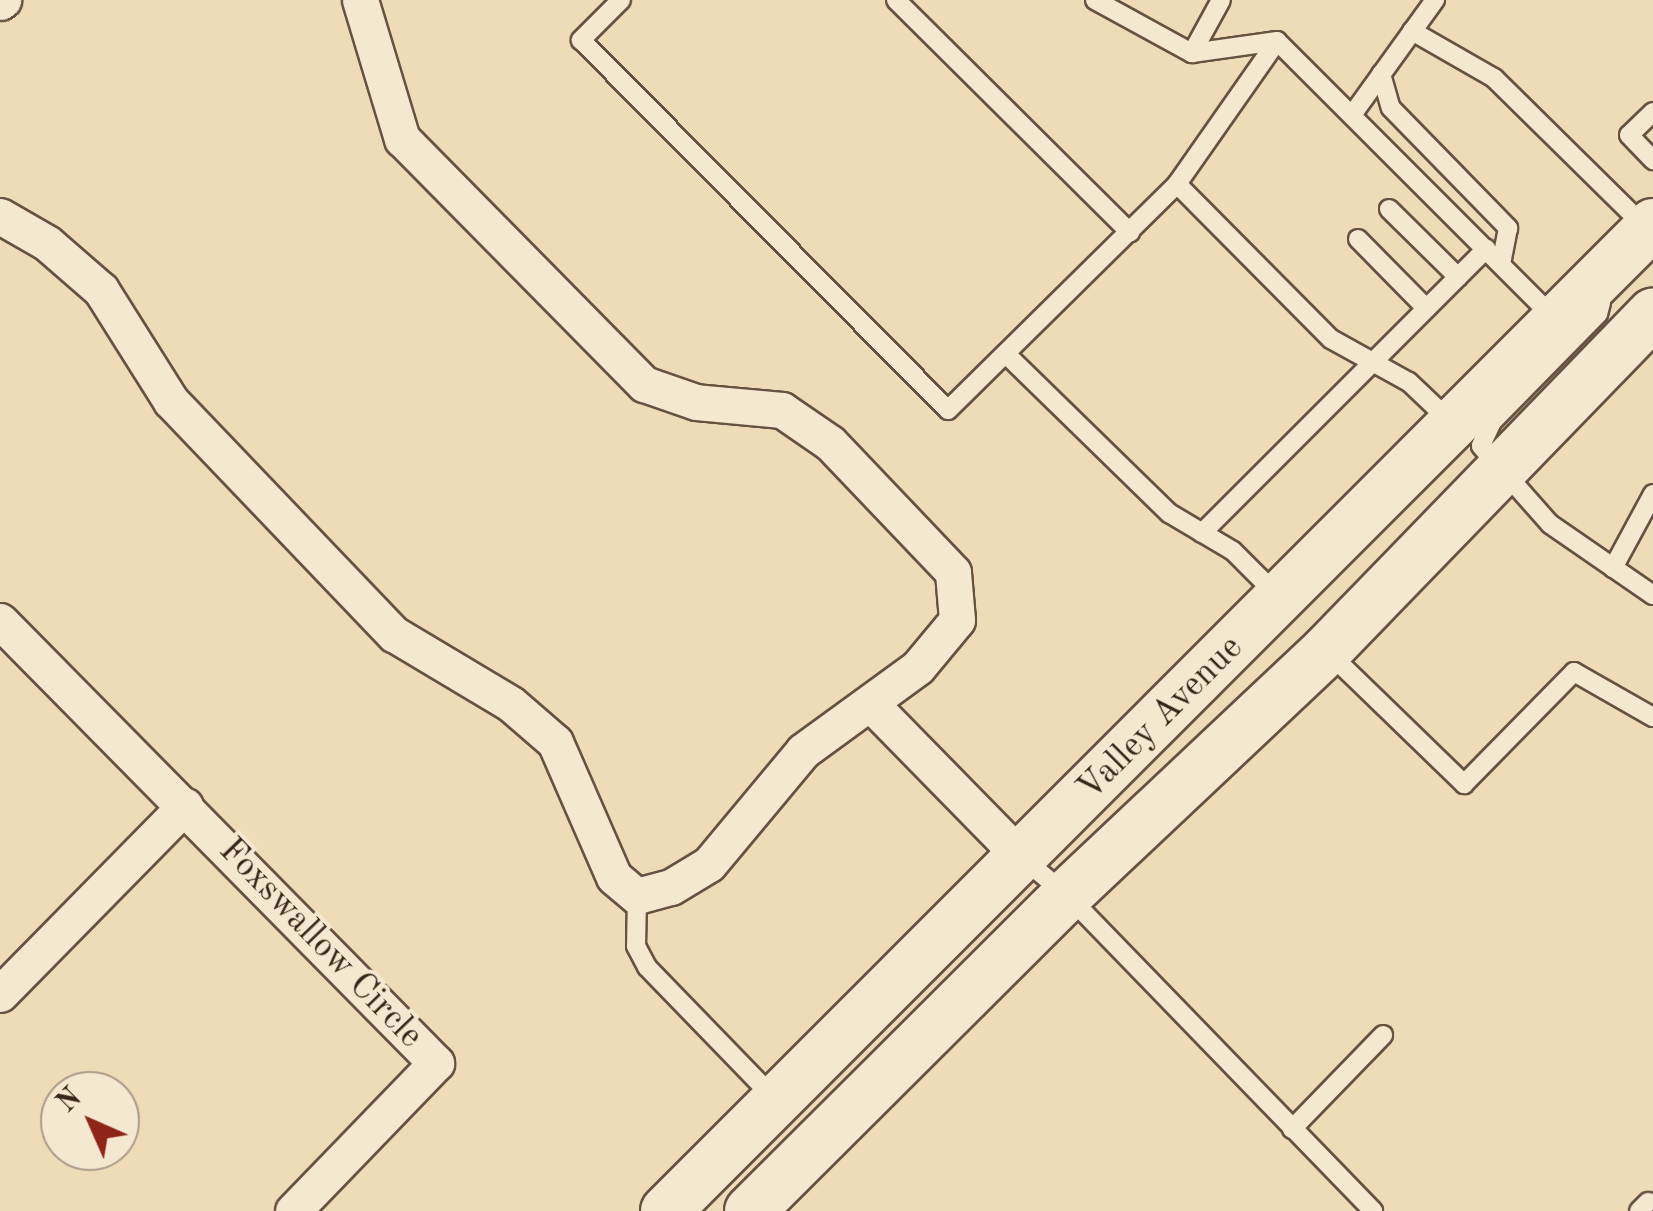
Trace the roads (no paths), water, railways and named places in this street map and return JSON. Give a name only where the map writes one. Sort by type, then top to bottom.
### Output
[{"type":"main road","name":"Valley Avenue","points":[[666,1211],[1650,226]]},
{"type":"main road","name":"Valley Avenue","points":[[750,1211],[1067,895],[1326,651],[1504,472],[1653,314]]},
{"type":"street","points":[[0,216],[48,243],[101,290],[172,401],[394,634],[511,704],[555,742],[614,877],[637,896],[670,888],[708,864],[802,752],[918,667],[957,620],[953,572],[830,442],[782,410],[696,402],[644,384],[402,139],[360,0]]},
{"type":"street","points":[[0,621],[185,806],[0,994]]},
{"type":"street","points":[[870,703],[1022,857]]},
{"type":"street","name":"Foxswallow Circle","points":[[185,806],[436,1062],[292,1211]]},
{"type":"lane","points":[[621,0],[580,40],[948,410],[1177,184],[1277,41]]},
{"type":"lane","points":[[896,0],[1130,232]]},
{"type":"lane","points":[[1095,0],[1192,52],[1277,41]]},
{"type":"lane","points":[[1192,52],[1221,0]]},
{"type":"lane","points":[[1352,116],[1434,0]]},
{"type":"lane","points":[[1412,30],[1494,78],[1650,226]]},
{"type":"lane","points":[[1277,41],[1501,264],[1572,306],[1601,303],[1598,314],[1482,438],[1484,452],[1550,524],[1653,595]]},
{"type":"lane","points":[[1381,74],[1391,108],[1508,228],[1501,264]]},
{"type":"lane","points":[[1653,112],[1629,135],[1653,160]]},
{"type":"lane","points":[[1177,184],[1331,338],[1409,382],[1454,425]]},
{"type":"lane","points":[[1389,208],[1458,277]]},
{"type":"lane","points":[[1358,239],[1426,308]]},
{"type":"lane","points":[[1202,532],[1486,249]]},
{"type":"lane","points":[[1006,354],[1168,513],[1233,551],[1281,599]]},
{"type":"lane","points":[[1613,568],[1653,494]]},
{"type":"lane","points":[[1326,651],[1464,784],[1574,672],[1653,717]]},
{"type":"lane","points":[[1022,857],[1067,895],[1373,1211]]},
{"type":"lane","points":[[637,896],[636,946],[646,966],[776,1101]]},
{"type":"lane","points":[[1292,1129],[1384,1034]]}]
